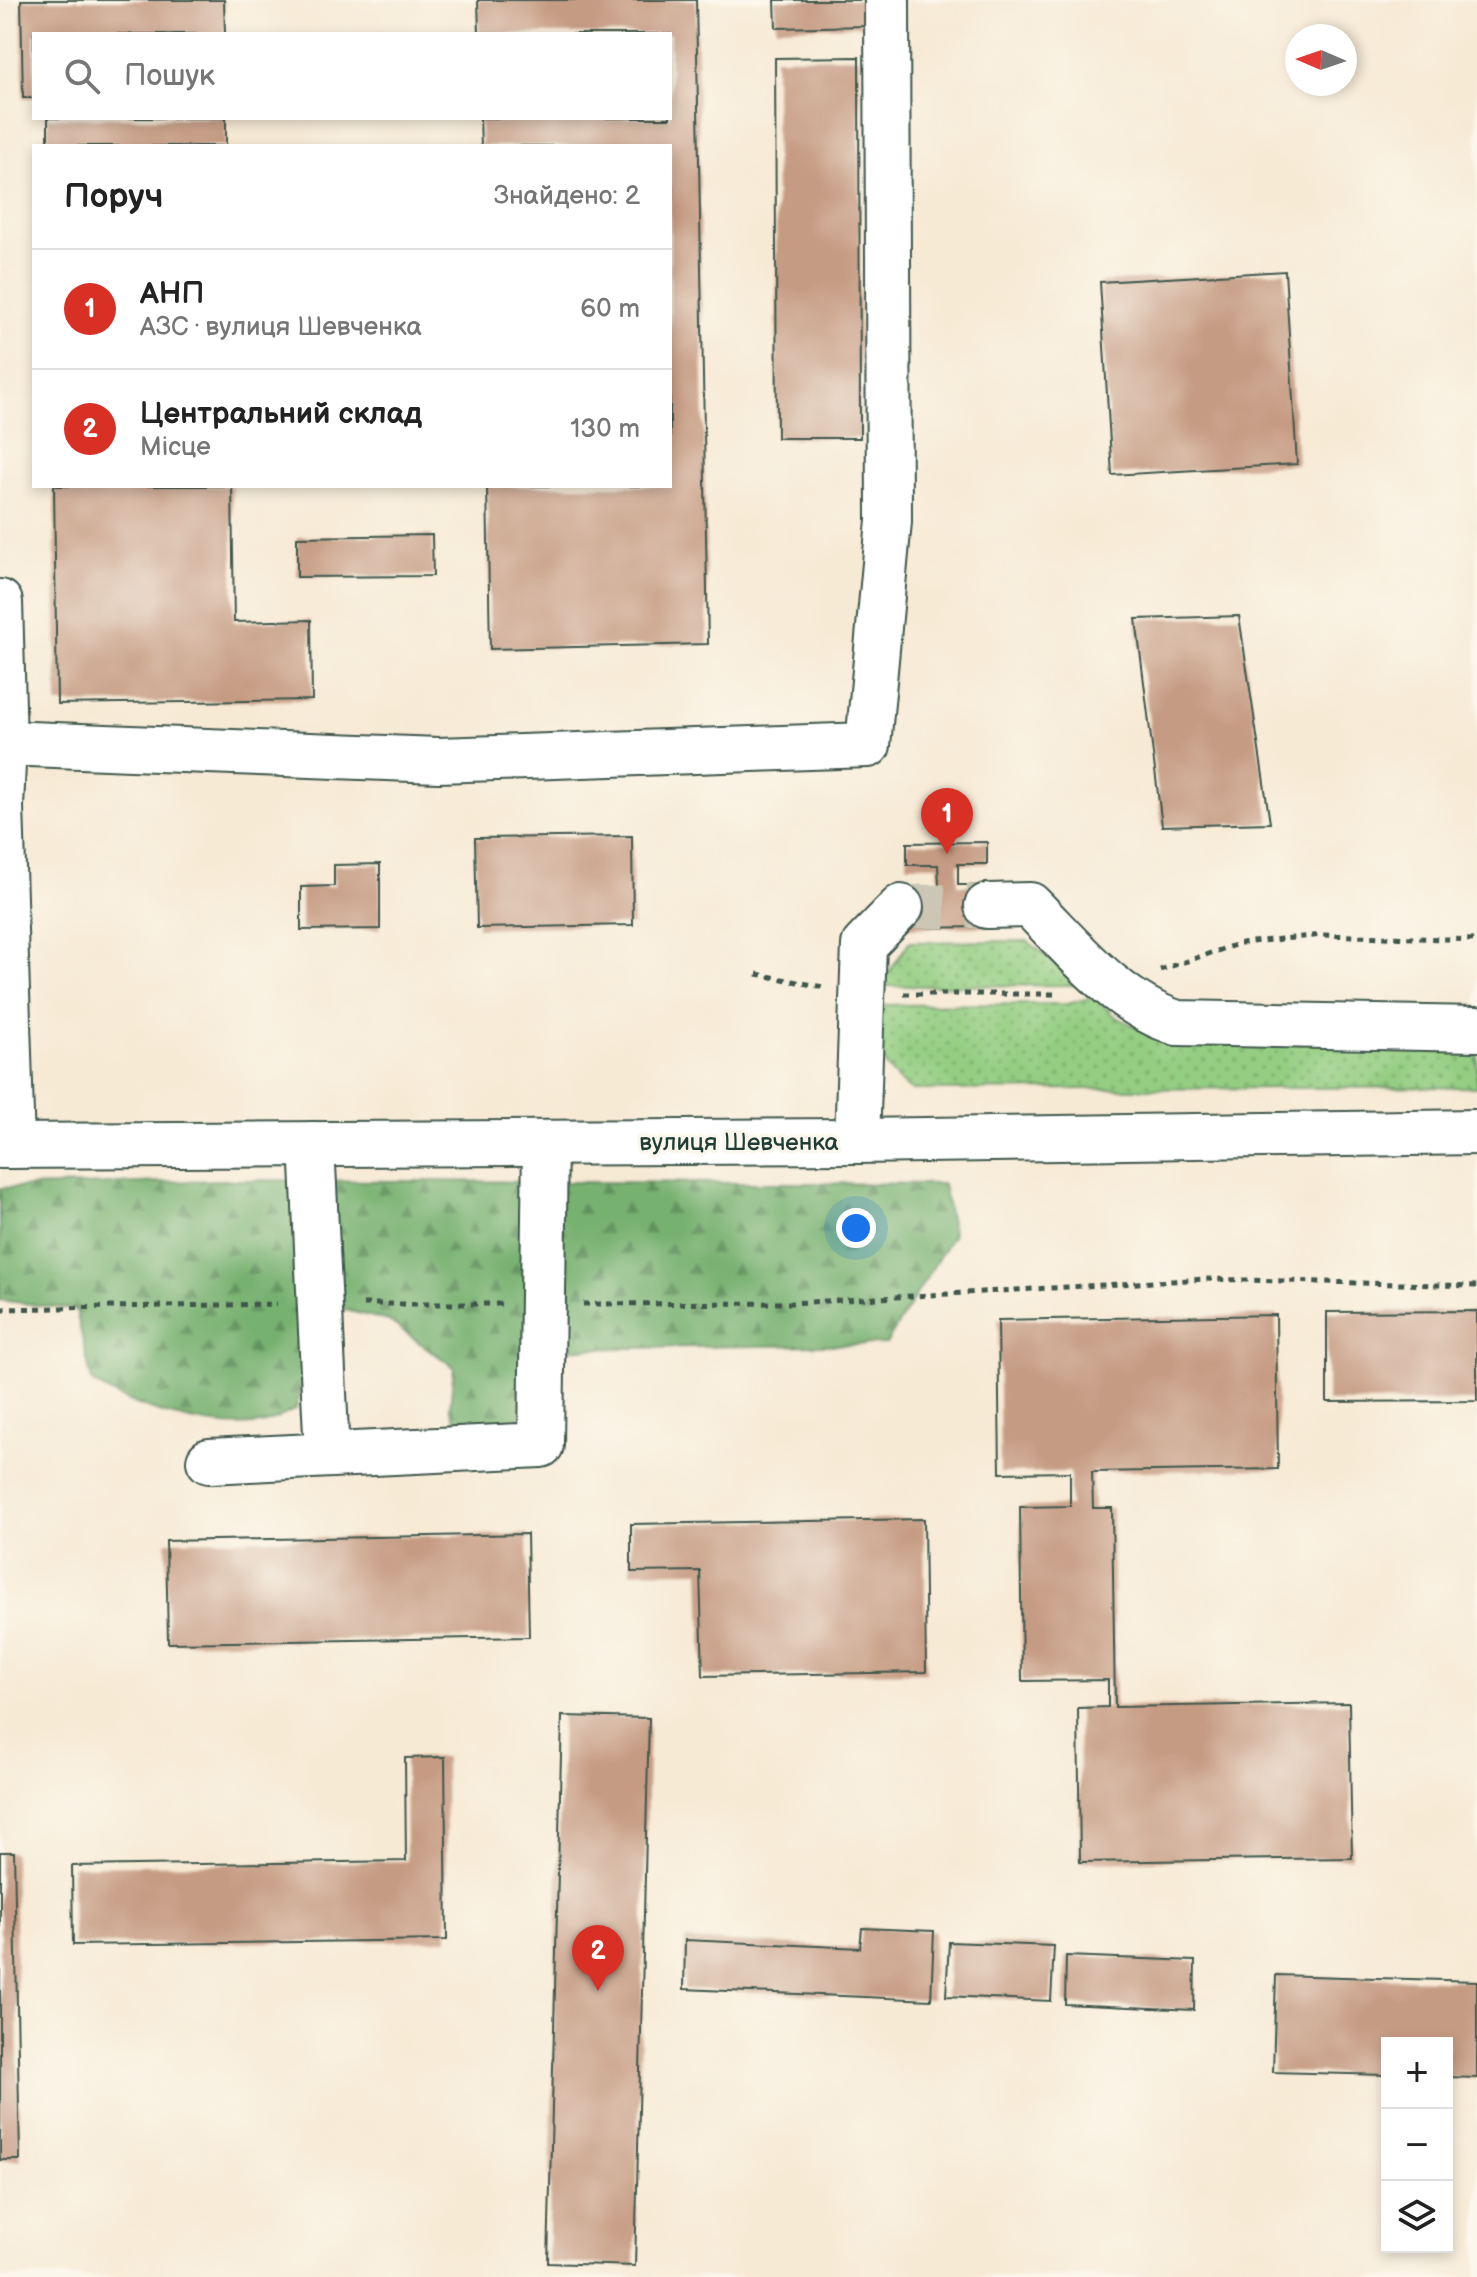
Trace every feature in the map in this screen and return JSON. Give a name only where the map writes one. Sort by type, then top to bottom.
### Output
[{"type":"main road","points":[[4,743],[438,760],[868,745],[889,521],[887,0]]},
{"type":"main road","points":[[0,602],[4,743],[1,806],[6,1146]]},
{"type":"main road","points":[[987,906],[1030,905],[1112,986],[1157,1016],[1177,1023],[1477,1029]]},
{"type":"main road","points":[[857,1141],[864,945],[901,907]]},
{"type":"main road","name":"вулиця Шевченка","points":[[6,1146],[857,1141],[1477,1132]]},
{"type":"main road","points":[[209,1461],[541,1445],[545,1143]]},
{"type":"main road","points":[[312,1144],[327,1455]]},
{"type":"path","points":[[0,1309],[321,1304],[792,1303],[1206,1279],[1477,1286]]},
{"type":"green space","points":[[1028,941],[1079,985],[880,986],[909,942]]},
{"type":"green space","points":[[1094,997],[1116,1017],[1151,1035],[1477,1042],[1477,1087],[911,1090],[890,1071],[881,1054],[876,1005],[1067,1004]]},
{"type":"green space","points":[[223,1180],[943,1184],[953,1234],[886,1344],[571,1349],[513,1429],[465,1449],[450,1407],[454,1367],[389,1321],[322,1304],[296,1409],[261,1424],[220,1425],[151,1409],[92,1382],[76,1310],[0,1300],[0,1188]]},
{"type":"building","points":[[21,0],[224,0],[225,32],[32,32],[32,98],[23,98]]},
{"type":"building","points":[[478,0],[696,0],[708,644],[490,649],[487,488],[672,488],[672,144],[481,144],[480,120],[672,120],[672,32],[479,32]]},
{"type":"building","points":[[775,0],[867,0],[867,26],[776,28]]},
{"type":"building","points":[[859,57],[860,438],[777,438],[775,58]]},
{"type":"building","points":[[48,120],[226,120],[226,144],[48,144]]},
{"type":"building","points":[[1285,271],[1297,464],[1112,475],[1100,282]]},
{"type":"building","points":[[54,488],[232,488],[234,622],[311,620],[312,700],[57,704]]},
{"type":"building","points":[[432,535],[433,576],[297,577],[297,537]]},
{"type":"building","points":[[1239,616],[1270,823],[1162,826],[1136,619]]},
{"type":"building","points":[[632,836],[633,925],[477,928],[475,838]]},
{"type":"building","points":[[987,842],[987,864],[958,864],[958,885],[987,885],[988,927],[902,928],[900,886],[939,886],[938,865],[907,865],[907,843]]},
{"type":"building","points":[[380,864],[380,929],[301,930],[301,887],[334,886],[334,865]]},
{"type":"building","points":[[1477,1311],[1477,1401],[1327,1402],[1327,1312]]},
{"type":"building","points":[[1276,1315],[1278,1469],[1092,1472],[1093,1508],[1112,1508],[1115,1707],[1349,1703],[1352,1858],[1080,1862],[1078,1708],[1108,1707],[1108,1680],[1022,1681],[1020,1507],[1070,1506],[1070,1472],[1000,1473],[998,1320]]},
{"type":"building","points":[[924,1519],[926,1672],[703,1676],[700,1571],[631,1572],[631,1524]]},
{"type":"building","points":[[527,1534],[529,1637],[168,1643],[166,1541]]},
{"type":"building","points":[[562,1716],[649,1718],[635,2266],[548,2263]]},
{"type":"building","points":[[445,1757],[447,1940],[73,1945],[72,1866],[406,1861],[405,1758]]},
{"type":"building","points":[[0,1852],[14,1852],[20,2160],[0,2160]]},
{"type":"building","points":[[862,1928],[934,1931],[931,2000],[684,1989],[685,1940],[860,1948]]},
{"type":"building","points":[[949,1942],[1054,1946],[1051,2001],[946,1996]]},
{"type":"building","points":[[1066,1956],[1195,1961],[1194,2010],[1065,2004]]},
{"type":"building","points":[[1276,1975],[1477,1981],[1477,2078],[1453,2077],[1453,2037],[1381,2037],[1381,2075],[1273,2072]]},
{"type":"tunnel","points":[[901,907],[987,906]]},
{"type":"place","name":"АНП","points":[[947,854]]},
{"type":"place","name":"Центральний склад","points":[[598,1991]]}]
